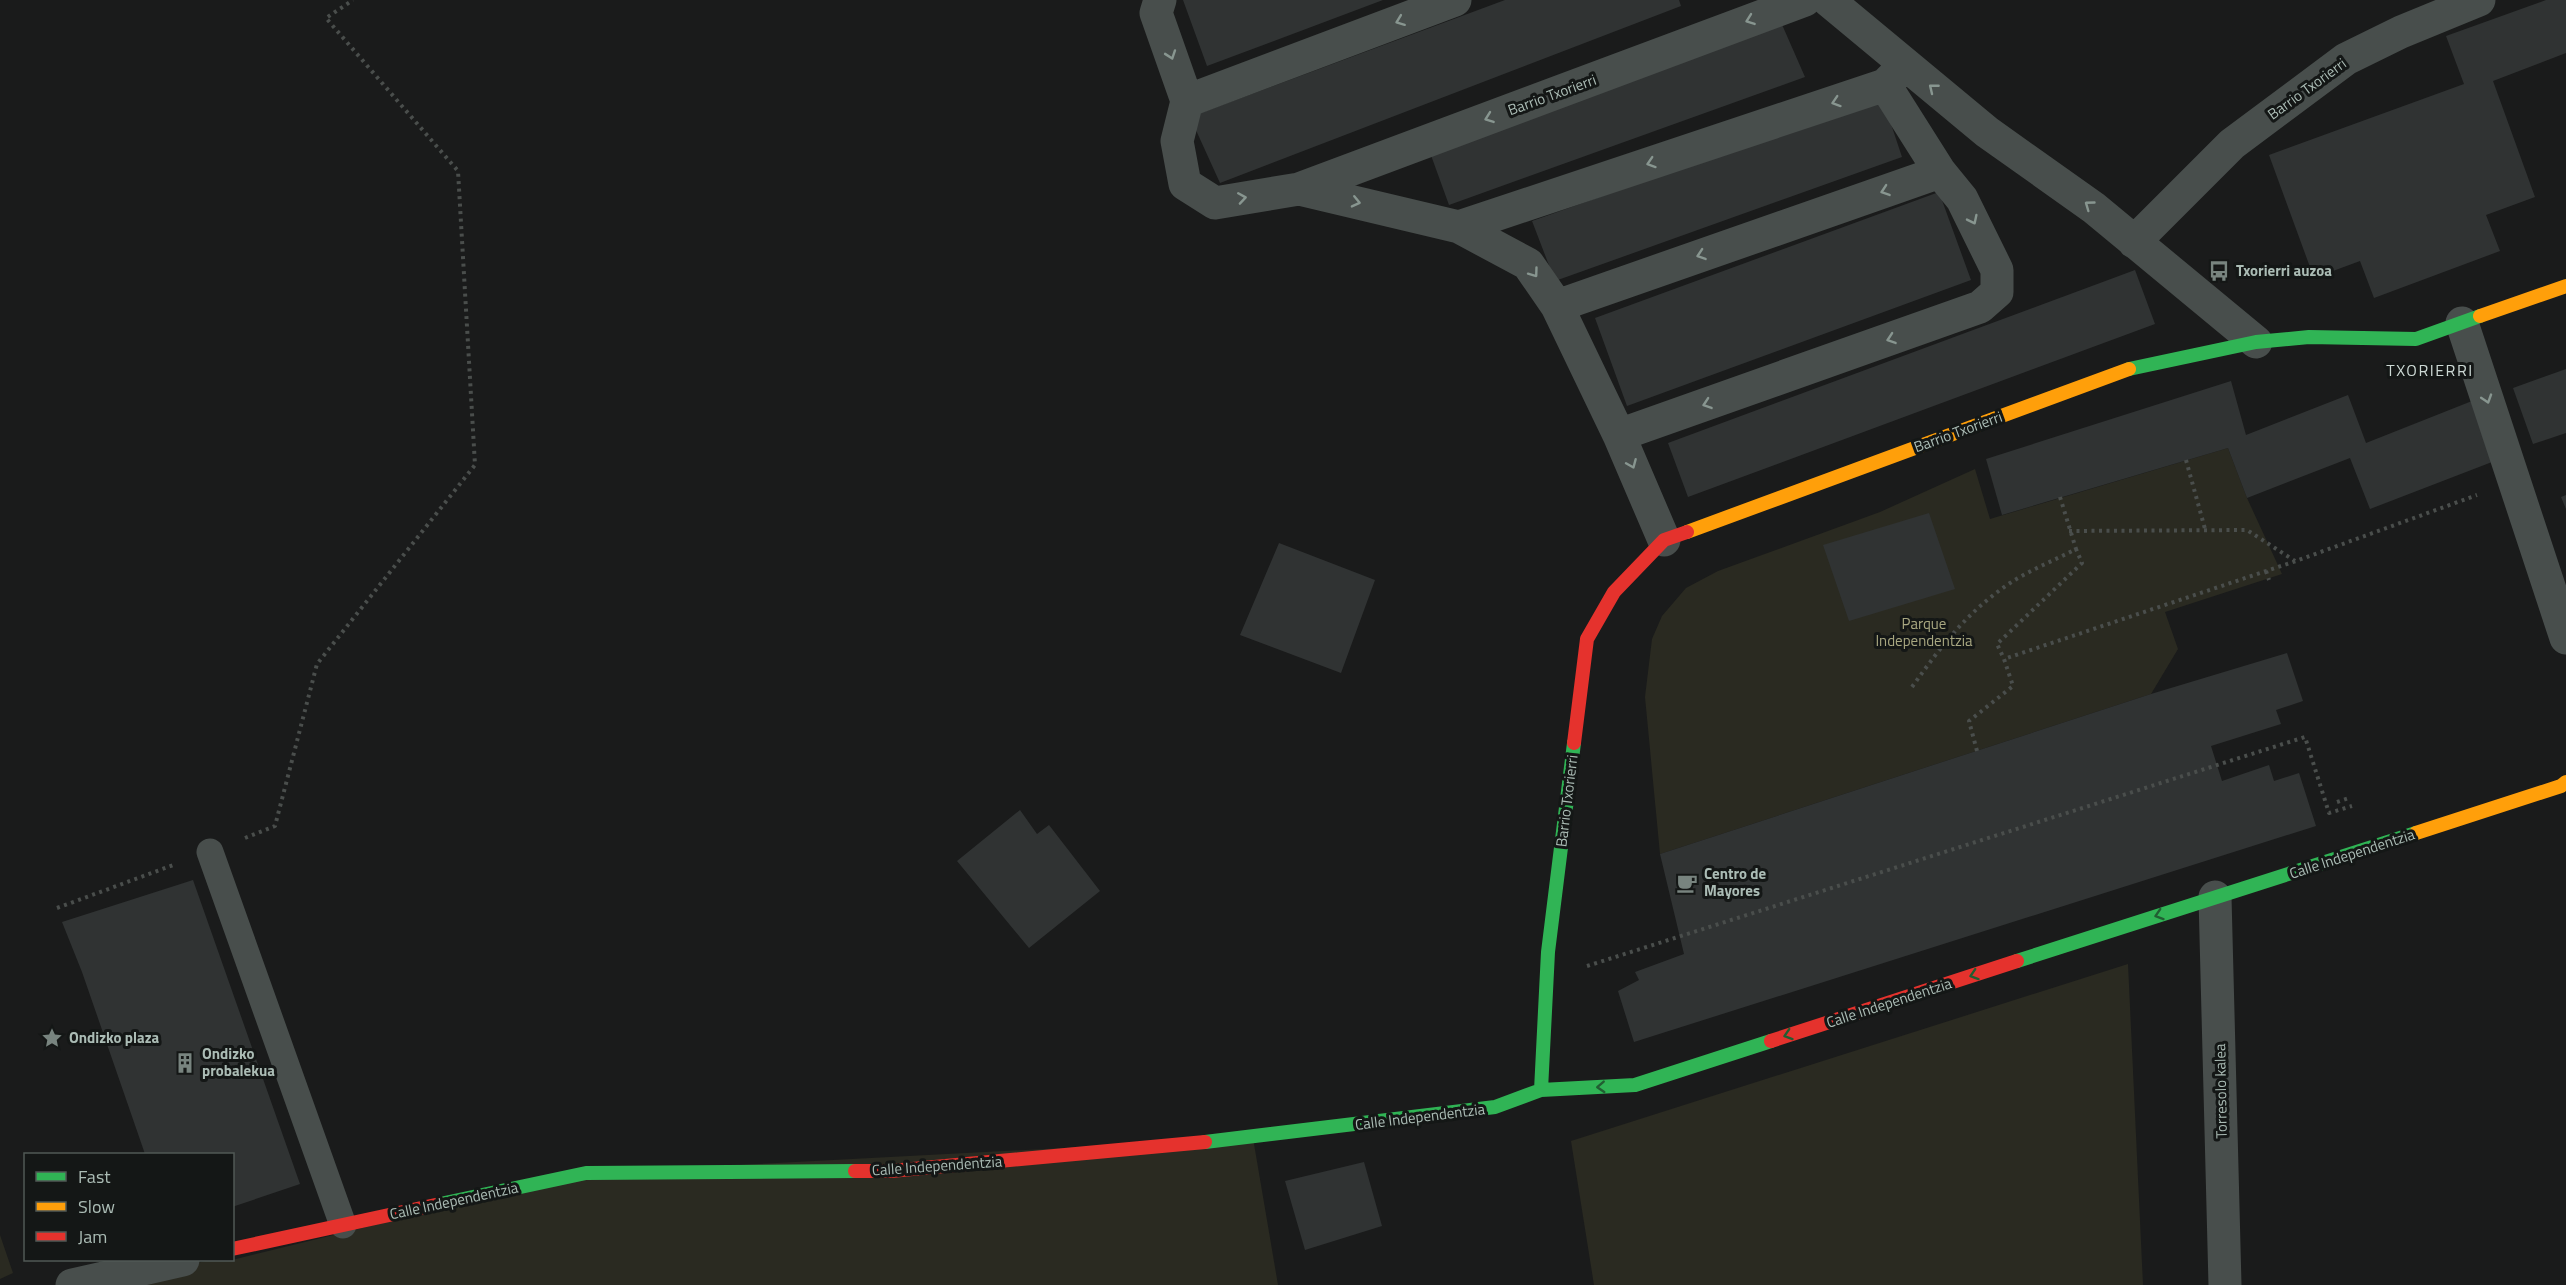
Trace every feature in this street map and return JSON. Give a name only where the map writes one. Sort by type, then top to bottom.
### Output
[{"type":"street","points":[[1160,0],[1156,13],[1187,101],[1455,0]]},
{"type":"street","name":"Barrio Txorierri","points":[[1187,101],[1177,141],[1185,184],[1215,203],[1299,189],[1805,0]]},
{"type":"street","points":[[1828,0],[1895,75],[1987,132],[2094,208],[2256,342]]},
{"type":"street","name":"Barrio Txorierri","points":[[2134,242],[2232,144],[2346,59],[2401,32],[2480,0]]},
{"type":"street","points":[[1619,435],[1980,307],[1997,292],[1997,270],[1962,199],[1940,172],[1895,75]]},
{"type":"street","points":[[1460,227],[1895,75]]},
{"type":"street","points":[[1557,306],[1940,172]]},
{"type":"street","name":"Barrio Txorierri","points":[[1299,189],[1460,227],[1528,264],[1557,306],[1619,435],[1664,540]]},
{"type":"street","name":"Barrio Txorierri","points":[[1541,1090],[1546,980],[1587,639],[1614,592],[1664,540],[2126,370],[2256,342],[2309,337],[2416,339],[2566,286]]},
{"type":"street","points":[[2462,323],[2566,638]]},
{"type":"street","name":"Calle Independentzia","points":[[234,1249],[586,1173],[891,1171],[1271,1136],[1495,1107],[1541,1090],[1635,1085],[2561,786],[2566,782]]},
{"type":"street","name":"Torresolo kalea","points":[[2215,897],[2225,1285]]},
{"type":"street","points":[[72,1285],[179,1261]]},
{"type":"lane","points":[[210,852],[343,1225]]},
{"type":"path","points":[[57,908],[275,826],[317,664],[475,465],[458,171],[326,18],[353,0]]},
{"type":"path","points":[[2186,460],[2205,529]]},
{"type":"path","points":[[2004,659],[2296,561],[2514,481]]},
{"type":"path","points":[[1977,751],[1969,721],[2013,686],[1997,644],[2082,563],[2069,531],[2060,497]]},
{"type":"path","points":[[2069,531],[2247,530],[2296,561]]},
{"type":"path","points":[[1912,687],[1947,638],[1971,615],[2011,583],[2076,549]]},
{"type":"path","points":[[2266,571],[2269,580]]},
{"type":"path","points":[[1546,980],[2305,737],[2329,813],[2352,806]]},
{"type":"path","points":[[2337,802],[2349,798]]},
{"type":"green space","name":"Parque Independentzia","points":[[2228,448],[2247,498],[2282,574],[2165,612],[2178,649],[2151,694],[1660,854],[1645,697],[1652,639],[1662,616],[1686,588],[1718,571],[1880,512],[1975,469],[1990,519]]},
{"type":"green space","points":[[2128,964],[2143,1285],[1594,1285],[1571,1141]]},
{"type":"green space","points":[[1253,1138],[1278,1285],[109,1285],[205,1261],[234,1261],[586,1173]]},
{"type":"green space","points":[[0,1235],[13,1273],[0,1279]]},
{"type":"building","points":[[1183,0],[1383,0],[1207,66]]},
{"type":"building","points":[[1505,0],[1679,0],[1681,6],[1220,183],[1190,117]]},
{"type":"building","points":[[2546,0],[2566,0],[2566,53],[2493,81],[2535,197],[2486,215],[2500,251],[2374,298],[2360,261],[2314,278],[2269,155],[2464,84],[2446,36]]},
{"type":"building","points":[[1780,20],[1805,77],[1449,205],[1428,147]]},
{"type":"building","points":[[1882,97],[1902,157],[1555,281],[1532,221]]},
{"type":"building","points":[[1939,192],[1971,280],[1627,406],[1595,318]]},
{"type":"building","points":[[2135,270],[2155,324],[1688,497],[1668,443]]},
{"type":"building","points":[[2566,369],[2566,433],[2533,444],[2513,388]]},
{"type":"building","points":[[2231,381],[2246,435],[2348,395],[2366,443],[2472,401],[2492,462],[2370,509],[2350,458],[2247,498],[2228,448],[2002,515],[1986,459]]},
{"type":"building","points":[[2566,495],[2566,509],[2561,497]]},
{"type":"building","points":[[1929,513],[1955,589],[1849,621],[1823,545]]},
{"type":"building","points":[[1279,543],[1375,580],[1341,673],[1240,635]]},
{"type":"building","points":[[2287,653],[2303,701],[2276,710],[2281,724],[2211,746],[2222,781],[2269,765],[2274,781],[2299,773],[2316,826],[1634,1042],[1618,991],[1639,980],[1635,972],[1684,954],[1660,854],[2151,694]]},
{"type":"building","points":[[1020,810],[1037,834],[1049,825],[1100,891],[1029,948],[957,861]]},
{"type":"building","name":"Ondizko probalekua","points":[[193,880],[300,1184],[234,1206],[234,1153],[145,1153],[82,972],[62,922]]},
{"type":"building","points":[[1364,1162],[1382,1226],[1305,1250],[1285,1181]]},
{"type":"traffic: fast","points":[[2129,369],[2256,342],[2309,337],[2416,339],[2480,316]]},
{"type":"traffic: fast","points":[[1541,1090],[1548,952],[1574,743]]},
{"type":"traffic: fast","points":[[2017,961],[2416,833]]},
{"type":"traffic: fast","points":[[1205,1142],[1495,1107],[1541,1090],[1635,1085],[1771,1041]]},
{"type":"traffic: fast","points":[[440,1204],[586,1173],[855,1171]]},
{"type":"traffic: slow","points":[[2480,316],[2566,286]]},
{"type":"traffic: slow","points":[[1687,532],[2129,369]]},
{"type":"traffic: slow","points":[[2416,833],[2561,786],[2566,782]]},
{"type":"traffic: jam","points":[[1574,743],[1587,639],[1614,592],[1664,540],[1687,532]]},
{"type":"traffic: jam","points":[[1771,1041],[2017,961]]},
{"type":"traffic: jam","points":[[855,1171],[891,1171],[1205,1142]]},
{"type":"traffic: jam","points":[[234,1249],[440,1204]]},
{"type":"place","name":"Txorierri auzoa","points":[[2219,271]]},
{"type":"place","name":"Centro de Mayores","points":[[1687,883]]},
{"type":"place","name":"Ondizko plaza","points":[[52,1038]]},
{"type":"place","name":"Ondizko probalekua","points":[[185,1063]]},
{"type":"district","name":"TXORIERRI","points":[[2430,370]]}]
